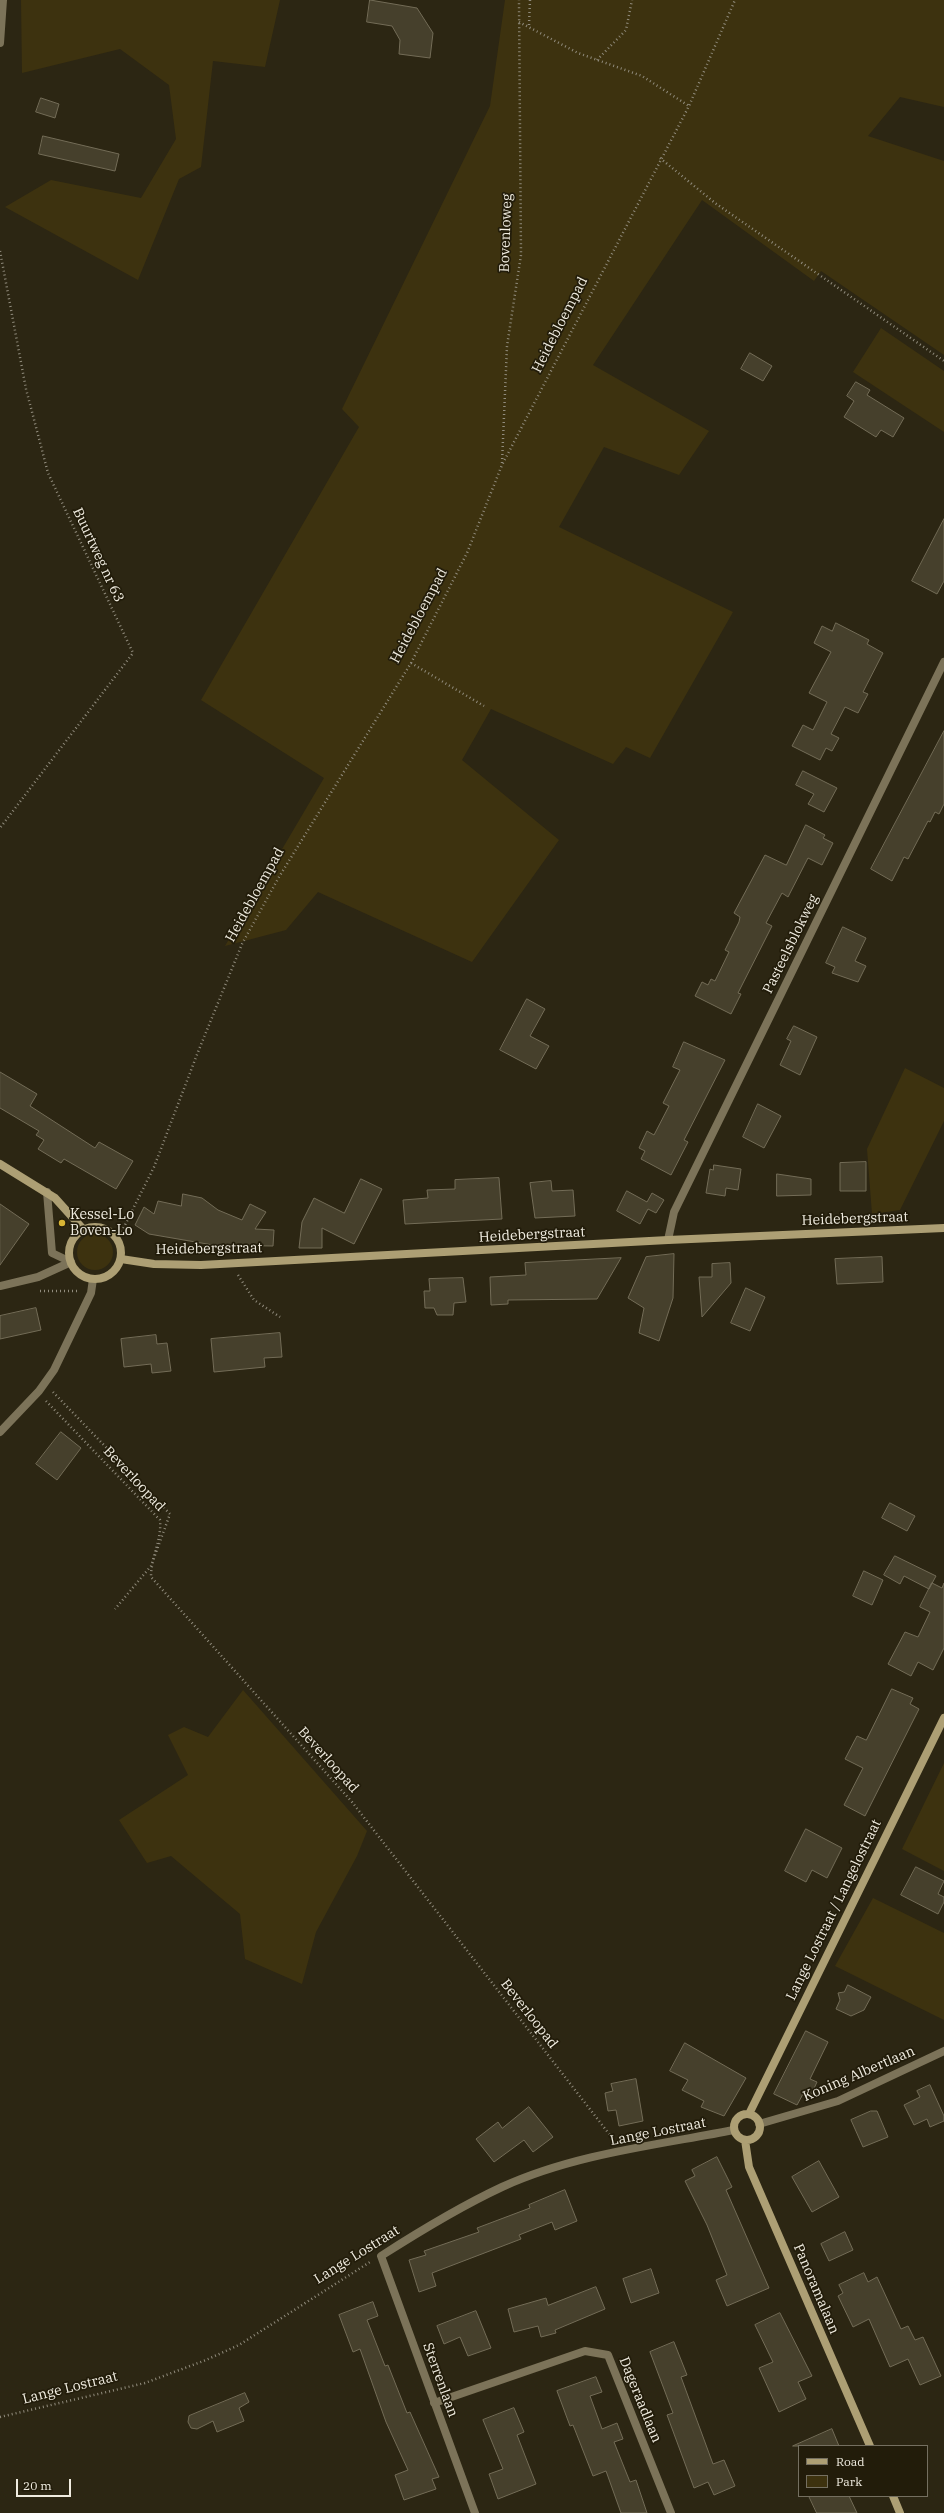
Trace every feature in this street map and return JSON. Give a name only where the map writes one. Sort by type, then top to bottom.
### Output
[{"type":"street","points":[[0,44],[3,0]]},
{"type":"street","name":"Pasteelsblokweg","points":[[668,1240],[674,1212],[944,662]]},
{"type":"street","points":[[0,1164],[47,1192],[70,1212],[83,1229]]},
{"type":"street","points":[[47,1192],[52,1253],[71,1262]]},
{"type":"street","points":[[97,1226],[106,1228],[118,1239],[122,1253],[121,1259],[110,1274],[93,1279],[79,1274],[71,1262],[70,1244],[74,1236],[83,1229],[97,1226]]},
{"type":"street","name":"Heidebergstraat","points":[[121,1259],[165,1264],[235,1263],[668,1240],[944,1228]]},
{"type":"street","points":[[0,1286],[38,1277],[71,1262]]},
{"type":"street","points":[[0,1432],[39,1391],[54,1370],[91,1288],[93,1279]]},
{"type":"street","name":"Lange Lostraat / Langelostraat","points":[[749,2114],[944,1718]]},
{"type":"street","name":"Koning Albertlaan","points":[[759,2124],[838,2101],[944,2051]]},
{"type":"street","points":[[749,2114],[754,2116],[759,2124],[759,2129],[754,2137],[745,2140],[740,2138],[734,2130],[738,2118],[749,2114]]},
{"type":"street","name":"Lange Lostraat","points":[[381,2256],[445,2216],[503,2187],[573,2162],[734,2130]]},
{"type":"street","name":"Panoramalaan","points":[[745,2140],[749,2168],[870,2445]]},
{"type":"street","name":"Sterrenlaan","points":[[381,2256],[475,2513]]},
{"type":"street","name":"Dageraadlaan","points":[[434,2403],[585,2351],[608,2355],[671,2513]]},
{"type":"street","points":[[893,2497],[900,2513]]},
{"type":"path","name":"Bovenloweg","points":[[502,465],[507,346],[521,255],[519,0]]},
{"type":"path","points":[[529,26],[530,0]]},
{"type":"path","points":[[597,60],[626,30],[632,0]]},
{"type":"path","name":"Heidebloempad","points":[[118,1239],[154,1167],[198,1052],[242,944],[316,815],[411,663],[467,553],[502,465],[660,158],[689,106],[735,0]]},
{"type":"path","points":[[519,22],[578,53],[642,76],[689,106]]},
{"type":"path","points":[[660,158],[715,203],[944,361]]},
{"type":"path","name":"Buurtweg nr 63","points":[[0,250],[26,389],[48,473],[133,653],[0,828]]},
{"type":"path","points":[[411,663],[484,706]]},
{"type":"path","points":[[235,1263],[247,1292],[261,1307],[280,1317]]},
{"type":"path","points":[[36,1292],[70,1292],[91,1288]]},
{"type":"path","points":[[44,1384],[170,1514],[151,1566],[114,1609]]},
{"type":"path","name":"Beverloopad","points":[[39,1391],[48,1404],[160,1520],[161,1532],[151,1566],[151,1577],[352,1802],[623,2152]]},
{"type":"path","name":"Lange Lostraat","points":[[0,2417],[145,2383],[206,2360],[239,2345],[381,2256]]},
{"type":"green space","points":[[21,0],[280,0],[265,67],[213,61],[201,167],[179,179],[138,280],[5,207],[51,180],[141,198],[176,139],[169,85],[120,49],[22,73]]},
{"type":"green space","points":[[505,0],[944,0],[944,107],[900,97],[868,136],[944,161],[944,355],[821,271],[814,281],[702,200],[593,365],[709,431],[679,475],[604,447],[559,527],[733,612],[650,758],[626,747],[613,764],[491,709],[462,760],[559,840],[472,962],[318,892],[286,930],[225,946],[324,778],[201,700],[359,427],[342,409],[490,106]]},
{"type":"green space","points":[[881,328],[944,371],[944,432],[853,372]]},
{"type":"green space","points":[[905,1068],[944,1088],[944,1121],[900,1210],[872,1214],[867,1149]]},
{"type":"green space","points":[[99,1234],[108,1239],[112,1245],[112,1259],[108,1265],[99,1270],[91,1270],[82,1265],[78,1259],[77,1248],[82,1239],[88,1235]]},
{"type":"green space","points":[[243,1690],[367,1831],[357,1856],[316,1932],[302,1984],[245,1959],[240,1914],[171,1856],[147,1863],[119,1820],[188,1775],[168,1735],[184,1727],[208,1737]]},
{"type":"green space","points":[[944,1763],[944,1871],[902,1849]]},
{"type":"green space","points":[[873,1898],[944,1933],[944,2020],[835,1966]]},
{"type":"building","points":[[370,0],[417,8],[433,33],[430,58],[399,54],[400,40],[392,26],[367,22]]},
{"type":"building","points":[[41,98],[59,104],[55,118],[36,112]]},
{"type":"building","points":[[43,136],[119,154],[115,171],[39,154]]},
{"type":"building","points":[[750,353],[772,366],[763,381],[741,369]]},
{"type":"building","points":[[856,382],[870,390],[867,395],[904,418],[893,437],[881,430],[876,437],[844,417],[854,401],[847,396]]},
{"type":"building","points":[[944,519],[944,581],[937,594],[912,581]]},
{"type":"building","points":[[836,623],[869,640],[867,644],[883,653],[863,692],[868,694],[858,713],[845,707],[831,734],[839,738],[832,751],[826,748],[820,760],[792,746],[803,725],[813,730],[827,702],[809,693],[831,652],[814,643],[822,626],[832,631]]},
{"type":"building","points":[[944,731],[944,804],[939,814],[935,812],[930,822],[928,821],[908,859],[904,857],[892,881],[871,869]]},
{"type":"building","points":[[803,771],[837,788],[824,812],[808,804],[814,794],[796,785]]},
{"type":"building","points":[[806,825],[825,835],[823,838],[833,843],[822,865],[808,858],[788,897],[782,893],[766,923],[772,926],[738,993],[741,994],[731,1014],[695,996],[702,982],[708,985],[711,979],[715,981],[729,952],[725,950],[739,922],[740,917],[734,913],[765,855],[786,865]]},
{"type":"building","points":[[843,927],[866,938],[855,961],[866,966],[858,982],[832,973],[835,967],[826,963]]},
{"type":"building","points":[[527,999],[545,1009],[530,1036],[549,1046],[536,1069],[500,1050]]},
{"type":"building","points":[[794,1026],[817,1037],[800,1075],[780,1065],[791,1041],[787,1039]]},
{"type":"building","points":[[684,1042],[725,1060],[684,1140],[688,1142],[671,1175],[641,1159],[645,1151],[639,1148],[647,1131],[654,1135],[669,1106],[663,1103],[680,1070],[673,1067]]},
{"type":"building","points":[[0,1072],[37,1094],[30,1106],[95,1148],[99,1142],[133,1161],[116,1189],[64,1159],[61,1163],[38,1149],[44,1140],[36,1135],[39,1131],[0,1108]]},
{"type":"building","points":[[758,1104],[781,1116],[764,1148],[743,1137]]},
{"type":"building","points":[[866,1162],[866,1191],[840,1191],[840,1163]]},
{"type":"building","points":[[714,1165],[741,1169],[738,1190],[726,1188],[725,1196],[706,1193],[710,1169],[713,1170]]},
{"type":"building","points":[[777,1174],[811,1179],[811,1195],[777,1196]]},
{"type":"building","points":[[499,1178],[502,1219],[405,1224],[403,1200],[428,1198],[427,1190],[455,1189],[455,1180]]},
{"type":"building","points":[[361,1179],[382,1189],[354,1244],[322,1228],[322,1248],[299,1248],[302,1222],[314,1198],[344,1213]]},
{"type":"building","points":[[551,1181],[552,1191],[573,1190],[575,1216],[535,1218],[530,1183]]},
{"type":"building","points":[[627,1191],[647,1202],[652,1193],[664,1200],[656,1213],[648,1209],[640,1224],[617,1211]]},
{"type":"building","points":[[183,1194],[202,1198],[218,1210],[242,1220],[250,1204],[266,1212],[255,1229],[274,1230],[273,1246],[213,1245],[149,1234],[135,1225],[144,1207],[154,1214],[158,1201],[181,1206]]},
{"type":"building","points":[[0,1204],[29,1224],[0,1265]]},
{"type":"building","points":[[674,1254],[673,1298],[659,1341],[639,1333],[644,1308],[628,1298],[646,1257]]},
{"type":"building","points":[[882,1257],[883,1282],[837,1284],[835,1259]]},
{"type":"building","points":[[621,1258],[597,1299],[508,1300],[508,1304],[491,1305],[490,1277],[526,1275],[525,1263]]},
{"type":"building","points":[[730,1263],[731,1283],[702,1317],[699,1277],[712,1277],[712,1264]]},
{"type":"building","points":[[463,1278],[466,1302],[454,1303],[453,1315],[437,1315],[434,1308],[425,1308],[424,1291],[430,1291],[429,1279]]},
{"type":"building","points":[[746,1288],[765,1297],[750,1331],[731,1323]]},
{"type":"building","points":[[36,1308],[41,1330],[0,1339],[0,1316]]},
{"type":"building","points":[[280,1333],[282,1357],[264,1358],[265,1367],[214,1372],[211,1339]]},
{"type":"building","points":[[156,1335],[157,1344],[167,1343],[171,1371],[152,1373],[151,1364],[124,1367],[121,1339]]},
{"type":"building","points":[[61,1432],[81,1448],[57,1480],[36,1464]]},
{"type":"building","points":[[890,1503],[915,1516],[907,1531],[882,1518]]},
{"type":"building","points":[[895,1556],[936,1576],[929,1589],[904,1576],[900,1584],[884,1575]]},
{"type":"building","points":[[864,1571],[883,1580],[872,1605],[853,1596]]},
{"type":"building","points":[[932,1583],[942,1588],[944,1583],[944,1648],[933,1670],[918,1662],[911,1676],[888,1664],[905,1632],[918,1637],[930,1612],[920,1607]]},
{"type":"building","points":[[892,1689],[913,1698],[910,1704],[919,1709],[865,1816],[844,1805],[863,1768],[845,1759],[857,1736],[866,1740]]},
{"type":"building","points":[[806,1829],[842,1848],[827,1878],[812,1870],[806,1882],[785,1871]]},
{"type":"building","points":[[916,1867],[944,1881],[938,1894],[944,1897],[944,1902],[938,1914],[901,1895]]},
{"type":"building","points":[[848,1985],[871,1997],[864,2010],[851,2016],[836,2009],[840,2000],[838,1993],[844,1992]]},
{"type":"building","points":[[806,2031],[828,2042],[810,2079],[817,2082],[810,2097],[803,2094],[797,2105],[774,2094]]},
{"type":"building","points":[[685,2043],[746,2078],[724,2116],[701,2107],[704,2101],[682,2090],[688,2080],[670,2071]]},
{"type":"building","points":[[636,2079],[643,2121],[619,2126],[616,2110],[608,2111],[605,2093],[613,2091],[611,2084]]},
{"type":"building","points":[[930,2085],[944,2116],[944,2121],[930,2127],[927,2119],[914,2125],[904,2105],[920,2097],[917,2091]]},
{"type":"building","points":[[529,2107],[553,2137],[533,2152],[524,2140],[494,2162],[476,2139],[498,2122],[502,2128]]},
{"type":"building","points":[[871,2111],[877,2111],[888,2137],[863,2147],[851,2120]]},
{"type":"building","points":[[717,2157],[732,2187],[726,2190],[769,2288],[727,2306],[716,2280],[727,2275],[707,2225],[685,2181],[695,2176],[692,2170]]},
{"type":"building","points":[[819,2161],[839,2197],[812,2212],[792,2177]]},
{"type":"building","points":[[565,2190],[577,2221],[555,2230],[552,2222],[519,2235],[521,2239],[432,2273],[436,2286],[419,2292],[409,2260],[426,2255],[424,2251],[479,2232],[477,2228],[530,2208],[529,2205]]},
{"type":"building","points":[[845,2232],[853,2250],[829,2261],[821,2244]]},
{"type":"building","points":[[651,2269],[659,2293],[631,2303],[623,2279]]},
{"type":"building","points":[[864,2273],[868,2282],[877,2277],[901,2329],[908,2326],[915,2340],[923,2337],[941,2376],[920,2385],[908,2359],[890,2367],[869,2319],[853,2327],[838,2296],[843,2293],[839,2285]]},
{"type":"building","points":[[596,2287],[605,2309],[555,2330],[556,2333],[541,2337],[538,2326],[514,2332],[508,2309],[546,2298],[548,2305]]},
{"type":"building","points":[[373,2302],[378,2316],[367,2320],[385,2366],[388,2365],[407,2413],[410,2412],[439,2477],[432,2479],[436,2489],[404,2500],[395,2475],[408,2470],[386,2422],[360,2349],[353,2352],[339,2315]]},
{"type":"building","points":[[476,2311],[491,2348],[468,2356],[460,2337],[444,2344],[437,2326]]},
{"type":"building","points":[[780,2313],[812,2376],[798,2382],[806,2399],[779,2412],[759,2368],[773,2362],[755,2325]]},
{"type":"building","points":[[674,2342],[687,2375],[681,2377],[713,2464],[724,2460],[735,2486],[714,2495],[708,2482],[694,2488],[667,2415],[673,2413],[650,2352]]},
{"type":"building","points":[[596,2377],[602,2392],[590,2396],[602,2429],[617,2423],[623,2439],[614,2442],[630,2482],[636,2480],[647,2513],[621,2513],[606,2471],[593,2476],[573,2425],[570,2426],[557,2391]]},
{"type":"building","points":[[245,2393],[249,2402],[239,2408],[244,2421],[217,2432],[213,2421],[197,2429],[191,2428],[188,2422],[189,2416]]},
{"type":"building","points":[[514,2408],[524,2432],[517,2435],[536,2484],[498,2499],[489,2474],[503,2469],[483,2420]]},
{"type":"building","points":[[832,2429],[839,2445],[798,2445],[793,2446]]},
{"type":"building","points":[[809,2497],[849,2497],[857,2513],[817,2513]]},
{"type":"place","name":"Kessel-Lo Boven-Lo","points":[[62,1223]]}]
